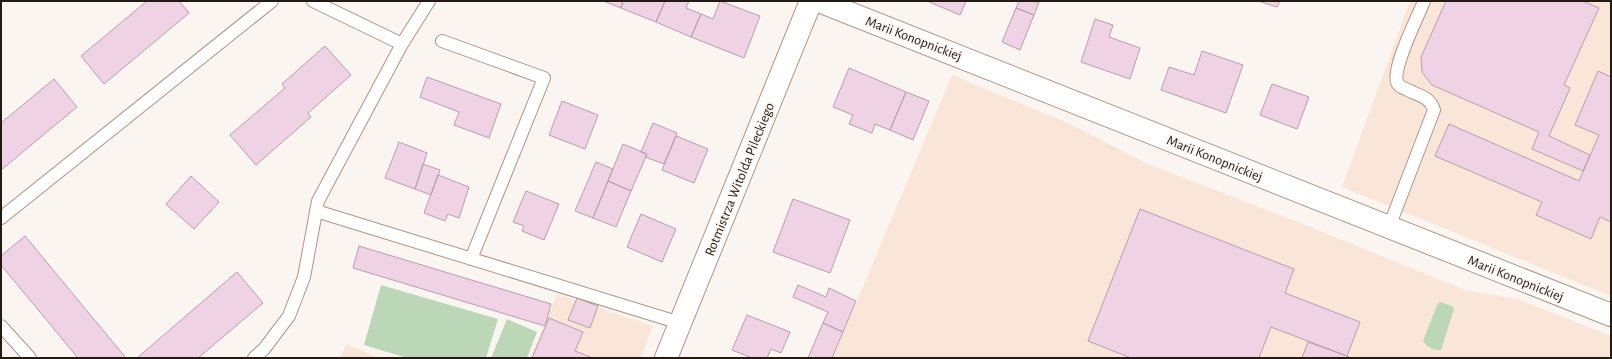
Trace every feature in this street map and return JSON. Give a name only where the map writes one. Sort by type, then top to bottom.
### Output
[{"type":"street","name":"Rotmistrza Witolda Pileckiego","points":[[666,358],[811,1]]},
{"type":"street","name":"Marii Konopnickiej","points":[[819,1],[1611,315]]},
{"type":"lane","points":[[1,218],[272,1]]},
{"type":"lane","points":[[313,1],[402,44]]},
{"type":"lane","points":[[254,358],[264,349],[289,316],[304,277],[318,201],[402,44],[429,1]]},
{"type":"lane","points":[[1389,227],[1434,110],[1428,99],[1400,86],[1397,82],[1400,59],[1424,1]]},
{"type":"lane","points":[[442,41],[544,78],[471,259]]},
{"type":"lane","points":[[316,211],[680,323]]},
{"type":"lane","points":[[1,326],[30,358]]},
{"type":"shaded area","points":[[1410,1],[1611,1],[1611,296],[1342,187]]},
{"type":"shaded area","points":[[952,75],[1070,124],[1148,164],[1298,222],[1465,290],[1518,299],[1611,336],[1611,358],[833,358]]},
{"type":"shaded area","points":[[557,294],[653,326],[641,358],[530,358]]},
{"type":"shaded area","points":[[346,344],[380,358],[340,358]]},
{"type":"green space","points":[[381,285],[498,319],[486,358],[407,358],[364,345]]},
{"type":"green space","points":[[1440,302],[1452,306],[1454,309],[1441,350],[1435,350],[1426,345],[1423,341],[1437,305]]},
{"type":"green space","points":[[507,319],[537,332],[527,358],[491,358]]},
{"type":"building","points":[[147,1],[179,1],[189,13],[104,84],[81,56]]},
{"type":"building","points":[[603,1],[623,1],[621,8]]},
{"type":"building","points":[[623,1],[665,1],[656,22],[621,8]]},
{"type":"building","points":[[665,1],[689,1],[686,8],[701,14],[691,37],[656,22]]},
{"type":"building","points":[[720,1],[760,16],[744,58],[691,37],[701,14],[713,19]]},
{"type":"building","points":[[927,1],[966,1],[960,15]]},
{"type":"building","points":[[1019,1],[1039,2],[1034,15],[1016,8]]},
{"type":"building","points":[[1258,1],[1280,1],[1277,7]]},
{"type":"building","points":[[1446,1],[1583,1],[1599,8],[1564,85],[1570,88],[1549,136],[1590,155],[1583,171],[1532,149],[1539,132],[1432,85],[1422,72],[1421,57]]},
{"type":"building","points":[[1016,8],[1034,15],[1020,50],[1002,42]]},
{"type":"building","points":[[1095,19],[1113,25],[1109,37],[1140,48],[1130,79],[1081,62]]},
{"type":"building","points":[[325,46],[351,75],[308,113],[311,117],[256,165],[230,135],[285,88],[282,84]]},
{"type":"building","points":[[1202,51],[1243,65],[1226,113],[1161,90],[1169,67],[1194,75]]},
{"type":"building","points":[[849,68],[906,92],[890,130],[875,124],[872,133],[849,124],[853,115],[833,107]]},
{"type":"building","points":[[1598,71],[1611,77],[1611,222],[1600,217],[1591,239],[1536,215],[1542,202],[1435,156],[1449,124],[1579,181],[1599,135],[1575,125]]},
{"type":"building","points":[[427,77],[501,104],[489,138],[454,125],[459,112],[420,97]]},
{"type":"building","points":[[54,79],[77,107],[1,170],[1,123]]},
{"type":"building","points":[[1272,84],[1309,97],[1297,129],[1260,115]]},
{"type":"building","points":[[906,92],[929,101],[913,140],[890,130]]},
{"type":"building","points":[[562,101],[598,115],[585,149],[549,135]]},
{"type":"building","points":[[653,123],[677,133],[664,164],[645,157],[647,154],[641,152]]},
{"type":"building","points":[[676,136],[708,149],[694,183],[662,170]]},
{"type":"building","points":[[399,142],[427,153],[415,189],[385,178]]},
{"type":"building","points":[[623,144],[647,154],[631,191],[608,181]]},
{"type":"building","points":[[596,162],[613,169],[593,218],[575,211]]},
{"type":"building","points":[[423,164],[440,170],[431,195],[415,189]]},
{"type":"building","points":[[438,175],[469,187],[459,218],[448,214],[445,221],[424,213]]},
{"type":"building","points":[[191,176],[219,202],[194,229],[166,204]]},
{"type":"building","points":[[608,181],[631,191],[616,227],[593,218]]},
{"type":"building","points":[[526,191],[559,204],[544,240],[522,231],[524,226],[513,222]]},
{"type":"building","points":[[793,199],[850,220],[830,273],[773,252]]},
{"type":"building","points":[[1140,209],[1294,269],[1285,293],[1360,322],[1347,356],[1271,327],[1259,358],[1131,358],[1088,341]]},
{"type":"building","points":[[641,214],[676,229],[662,262],[627,247]]},
{"type":"building","points":[[25,236],[126,358],[78,358],[1,265],[1,256]]},
{"type":"building","points":[[359,246],[551,304],[545,326],[353,268]]},
{"type":"building","points":[[237,272],[263,303],[198,358],[137,358]]},
{"type":"building","points":[[798,285],[826,297],[829,288],[856,301],[843,332],[823,323],[828,312],[793,297]]},
{"type":"building","points":[[577,298],[598,306],[590,328],[568,320]]},
{"type":"building","points":[[747,315],[790,332],[781,353],[771,349],[767,358],[752,358],[732,350]]},
{"type":"building","points":[[549,318],[583,332],[575,351],[593,358],[532,358]]},
{"type":"building","points":[[823,323],[843,332],[832,358],[808,358]]},
{"type":"building","points":[[1308,342],[1347,356],[1351,358],[1302,358]]}]
